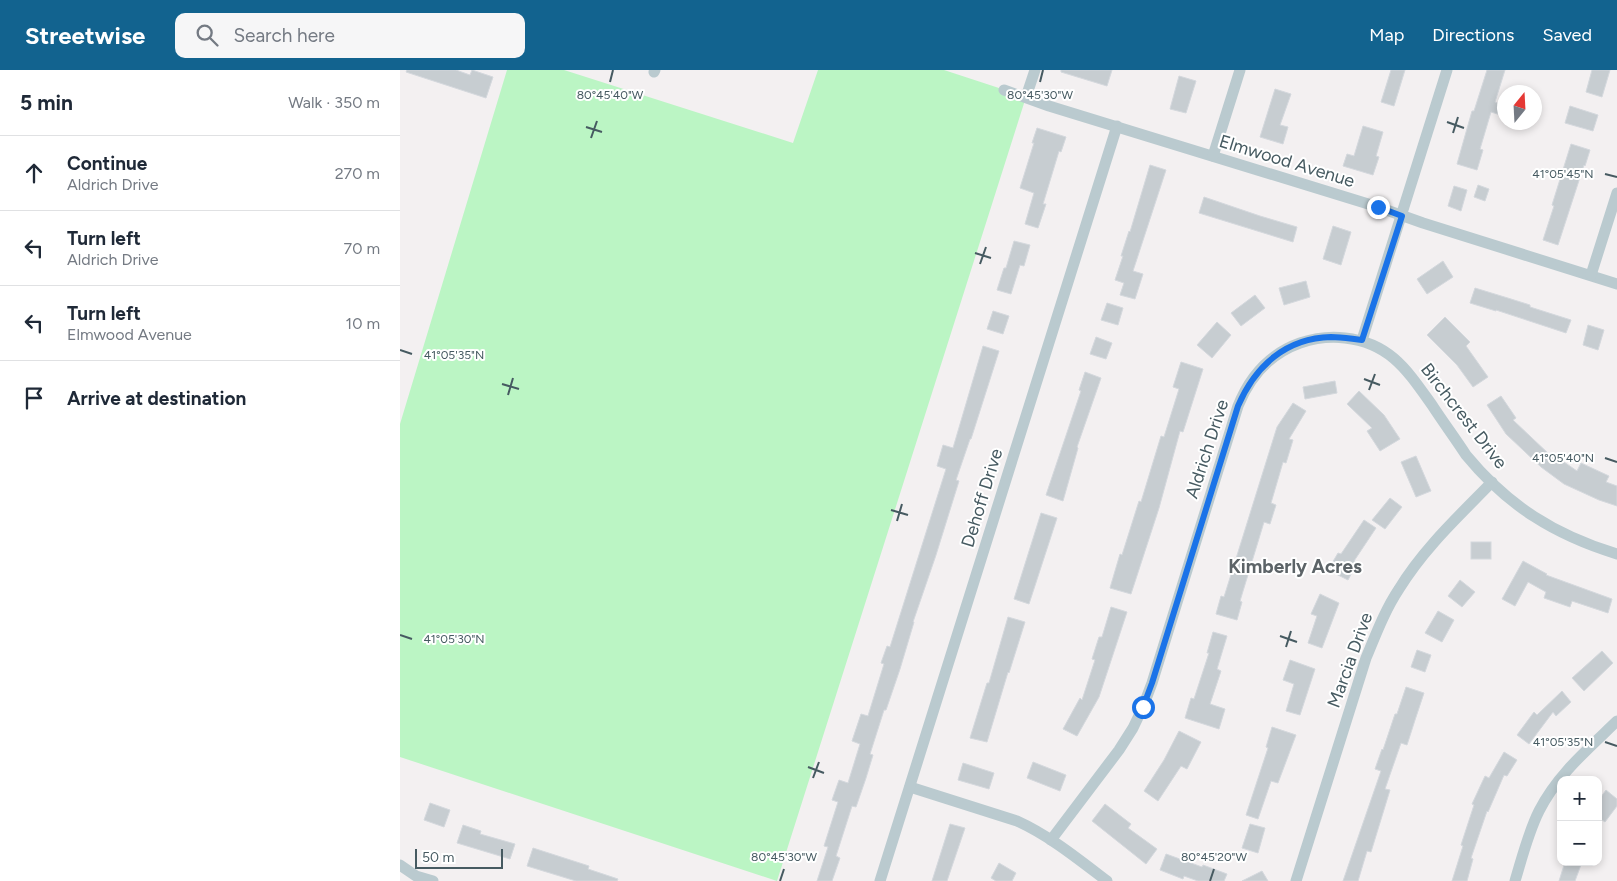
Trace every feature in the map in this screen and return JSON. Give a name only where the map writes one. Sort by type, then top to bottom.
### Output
[{"type":"street","points":[[1026,98],[1035,70]]},
{"type":"street","points":[[1213,156],[1240,70]]},
{"type":"street","points":[[1362,340],[1447,70]]},
{"type":"street","name":"Elmwood Avenue","points":[[1004,90],[1617,284]]},
{"type":"street","name":"Dehoff Drive","points":[[880,881],[1117,126]]},
{"type":"street","points":[[1591,275],[1617,193]]},
{"type":"street","name":"Aldrich Drive","points":[[1051,840],[1120,750],[1143,707],[1238,406],[1248,385],[1265,364],[1290,347],[1311,339],[1330,337],[1362,340]]},
{"type":"street","name":"Birchcrest Drive","points":[[1362,340],[1383,349],[1406,370],[1466,455],[1504,495],[1527,513],[1569,537],[1617,554]]},
{"type":"street","name":"Marcia Drive","points":[[1296,881],[1366,658],[1380,623],[1398,589],[1420,558],[1445,529],[1492,482]]},
{"type":"street","points":[[1515,881],[1533,823],[1552,789],[1583,753],[1616,724]]},
{"type":"street","points":[[910,787],[1017,821],[1033,828],[1107,881]]},
{"type":"street","points":[[400,865],[416,876],[432,881]]},
{"type":"green space","points":[[507,70],[564,70],[793,143],[818,70],[944,70],[1026,97],[777,881],[400,757],[400,424]]},
{"type":"building","points":[[407,70],[456,70],[470,75],[472,70],[493,77],[486,98],[406,72]]},
{"type":"building","points":[[1061,70],[1112,70],[1107,86],[1061,72]]},
{"type":"building","points":[[1391,70],[1405,70],[1394,106],[1381,102]]},
{"type":"building","points":[[1487,70],[1505,70],[1500,85],[1497,85],[1495,102],[1497,103],[1497,114],[1491,112],[1480,149],[1483,150],[1477,170],[1457,164],[1472,111],[1474,111]]},
{"type":"building","points":[[1592,70],[1610,70],[1602,97],[1586,92]]},
{"type":"building","points":[[1179,76],[1196,81],[1186,113],[1170,109]]},
{"type":"building","points":[[1275,89],[1291,94],[1280,125],[1288,127],[1283,144],[1260,137]]},
{"type":"building","points":[[1570,106],[1598,115],[1593,131],[1565,123]]},
{"type":"building","points":[[1363,126],[1383,132],[1376,156],[1379,157],[1373,175],[1343,166],[1347,154],[1354,156]]},
{"type":"building","points":[[1037,128],[1066,137],[1061,152],[1059,151],[1038,228],[1025,224],[1034,193],[1020,188]]},
{"type":"building","points":[[1571,144],[1590,150],[1558,245],[1543,240]]},
{"type":"building","points":[[1150,165],[1166,170],[1133,271],[1143,274],[1135,299],[1120,295],[1124,283],[1115,280]]},
{"type":"building","points":[[1478,185],[1489,189],[1485,201],[1474,197]]},
{"type":"building","points":[[1454,186],[1467,190],[1461,211],[1448,206]]},
{"type":"building","points":[[1204,197],[1297,227],[1293,242],[1199,213]]},
{"type":"building","points":[[1333,226],[1351,232],[1341,265],[1323,259]]},
{"type":"building","points":[[1014,241],[1030,245],[1024,266],[1020,265],[1011,294],[997,290]]},
{"type":"building","points":[[1443,261],[1453,277],[1427,294],[1417,279]]},
{"type":"building","points":[[1306,281],[1310,297],[1284,305],[1279,288]]},
{"type":"building","points":[[1475,288],[1571,320],[1566,333],[1470,303]]},
{"type":"building","points":[[1255,295],[1265,308],[1241,326],[1231,313]]},
{"type":"building","points":[[1107,303],[1123,308],[1118,325],[1101,320]]},
{"type":"building","points":[[993,311],[1009,316],[1003,334],[987,329]]},
{"type":"building","points":[[1445,317],[1470,342],[1466,346],[1488,377],[1473,387],[1457,365],[1427,335]]},
{"type":"building","points":[[1217,322],[1231,335],[1212,358],[1197,345]]},
{"type":"building","points":[[1588,325],[1604,330],[1598,350],[1583,345]]},
{"type":"building","points":[[1096,337],[1112,343],[1106,359],[1090,354]]},
{"type":"building","points":[[983,346],[999,351],[956,480],[959,481],[913,622],[900,669],[870,754],[873,755],[866,778],[856,807],[852,806],[836,856],[840,858],[832,881],[817,881],[828,847],[824,846],[838,802],[832,800],[839,780],[848,783],[860,744],[852,741],[861,714],[868,716],[884,664],[881,663],[887,646],[890,647],[946,469],[937,466],[943,445],[953,448]]},
{"type":"building","points":[[1181,362],[1203,369],[1183,432],[1180,431],[1159,508],[1131,594],[1110,588],[1139,501],[1141,502],[1161,436],[1164,437],[1179,389],[1173,387]]},
{"type":"building","points":[[1085,372],[1101,378],[1077,447],[1063,501],[1046,495],[1081,391],[1079,390]]},
{"type":"building","points":[[1335,381],[1337,393],[1305,399],[1303,387]]},
{"type":"building","points":[[1359,391],[1384,415],[1400,439],[1380,451],[1367,431],[1372,428],[1347,404]]},
{"type":"building","points":[[1501,396],[1516,418],[1513,420],[1550,455],[1551,453],[1577,471],[1581,463],[1609,476],[1606,482],[1617,486],[1617,506],[1564,484],[1541,467],[1506,434],[1487,405]]},
{"type":"building","points":[[1293,403],[1306,411],[1289,439],[1293,440],[1286,463],[1283,462],[1271,503],[1276,505],[1270,524],[1264,522],[1240,601],[1242,602],[1237,620],[1216,614],[1221,596],[1224,597],[1277,427]]},
{"type":"building","points":[[1416,456],[1431,491],[1416,497],[1401,462]]},
{"type":"building","points":[[1390,498],[1402,507],[1385,529],[1372,520]]},
{"type":"building","points":[[1041,513],[1057,518],[1029,604],[1014,599]]},
{"type":"building","points":[[1364,520],[1376,528],[1354,561],[1357,563],[1348,580],[1328,570],[1338,553],[1341,554]]},
{"type":"building","points":[[1471,542],[1491,542],[1491,559],[1471,559]]},
{"type":"building","points":[[1523,561],[1546,575],[1612,599],[1608,613],[1572,601],[1570,607],[1544,598],[1546,592],[1528,582],[1515,606],[1502,599]]},
{"type":"building","points":[[1460,580],[1475,592],[1462,607],[1448,596]]},
{"type":"building","points":[[1320,594],[1339,603],[1322,648],[1308,643],[1317,616],[1311,614]]},
{"type":"building","points":[[1111,607],[1127,612],[1099,697],[1077,736],[1063,729],[1080,698],[1082,700],[1095,660],[1092,659],[1099,637],[1102,637]]},
{"type":"building","points":[[1438,611],[1454,620],[1442,642],[1425,633]]},
{"type":"building","points":[[1008,617],[1025,622],[1009,673],[987,742],[970,738],[987,683],[989,683]]},
{"type":"building","points":[[1213,632],[1227,636],[1217,669],[1221,671],[1210,704],[1225,709],[1219,729],[1185,718],[1191,698],[1194,699],[1209,653],[1207,653]]},
{"type":"building","points":[[1417,650],[1431,655],[1425,672],[1411,667]]},
{"type":"building","points":[[1602,651],[1613,663],[1584,691],[1572,678]]},
{"type":"building","points":[[1290,660],[1315,669],[1300,715],[1286,711],[1294,684],[1283,680]]},
{"type":"building","points":[[1406,687],[1424,693],[1407,745],[1401,743],[1385,789],[1390,790],[1371,852],[1367,851],[1358,881],[1343,881],[1381,771],[1375,769]]},
{"type":"building","points":[[1562,691],[1571,702],[1556,716],[1553,712],[1529,744],[1517,735],[1534,712],[1537,715]]},
{"type":"building","points":[[1272,727],[1296,735],[1278,783],[1271,781],[1258,819],[1246,815],[1268,748],[1266,747]]},
{"type":"building","points":[[1179,731],[1201,742],[1187,769],[1181,766],[1158,801],[1144,791],[1164,760]]},
{"type":"building","points":[[1504,752],[1517,760],[1507,776],[1504,775],[1487,811],[1471,858],[1473,859],[1467,881],[1452,881],[1474,805],[1472,804],[1485,776],[1489,778]]},
{"type":"building","points":[[1033,762],[1066,775],[1060,791],[1027,778]]},
{"type":"building","points":[[963,763],[994,773],[989,789],[958,780]]},
{"type":"building","points":[[1606,790],[1617,799],[1617,806],[1605,822],[1602,820],[1602,796]]},
{"type":"building","points":[[430,803],[450,810],[444,827],[424,820]]},
{"type":"building","points":[[1105,804],[1131,824],[1128,828],[1157,849],[1146,864],[1092,821]]},
{"type":"building","points":[[950,824],[965,828],[947,881],[932,881]]},
{"type":"building","points":[[1250,824],[1265,828],[1258,853],[1242,848]]},
{"type":"building","points":[[463,825],[481,831],[480,834],[515,844],[510,859],[457,843]]},
{"type":"building","points":[[533,848],[589,866],[588,869],[618,879],[617,881],[576,881],[527,866]]},
{"type":"building","points":[[1166,854],[1227,874],[1224,881],[1198,881],[1184,876],[1183,879],[1160,870]]},
{"type":"building","points":[[999,863],[1016,873],[1012,881],[996,881],[991,878]]},
{"type":"building","points":[[1564,866],[1581,866],[1575,881],[1559,881]]},
{"type":"building","points":[[1262,871],[1268,881],[1242,881]]},
{"type":"district","name":"Kimberly Acres","points":[[1295,566]]},
{"type":"route","points":[[1143,707],[1244,392],[1265,364],[1290,347],[1311,339],[1330,337],[1362,340],[1402,216],[1378,207]]}]
